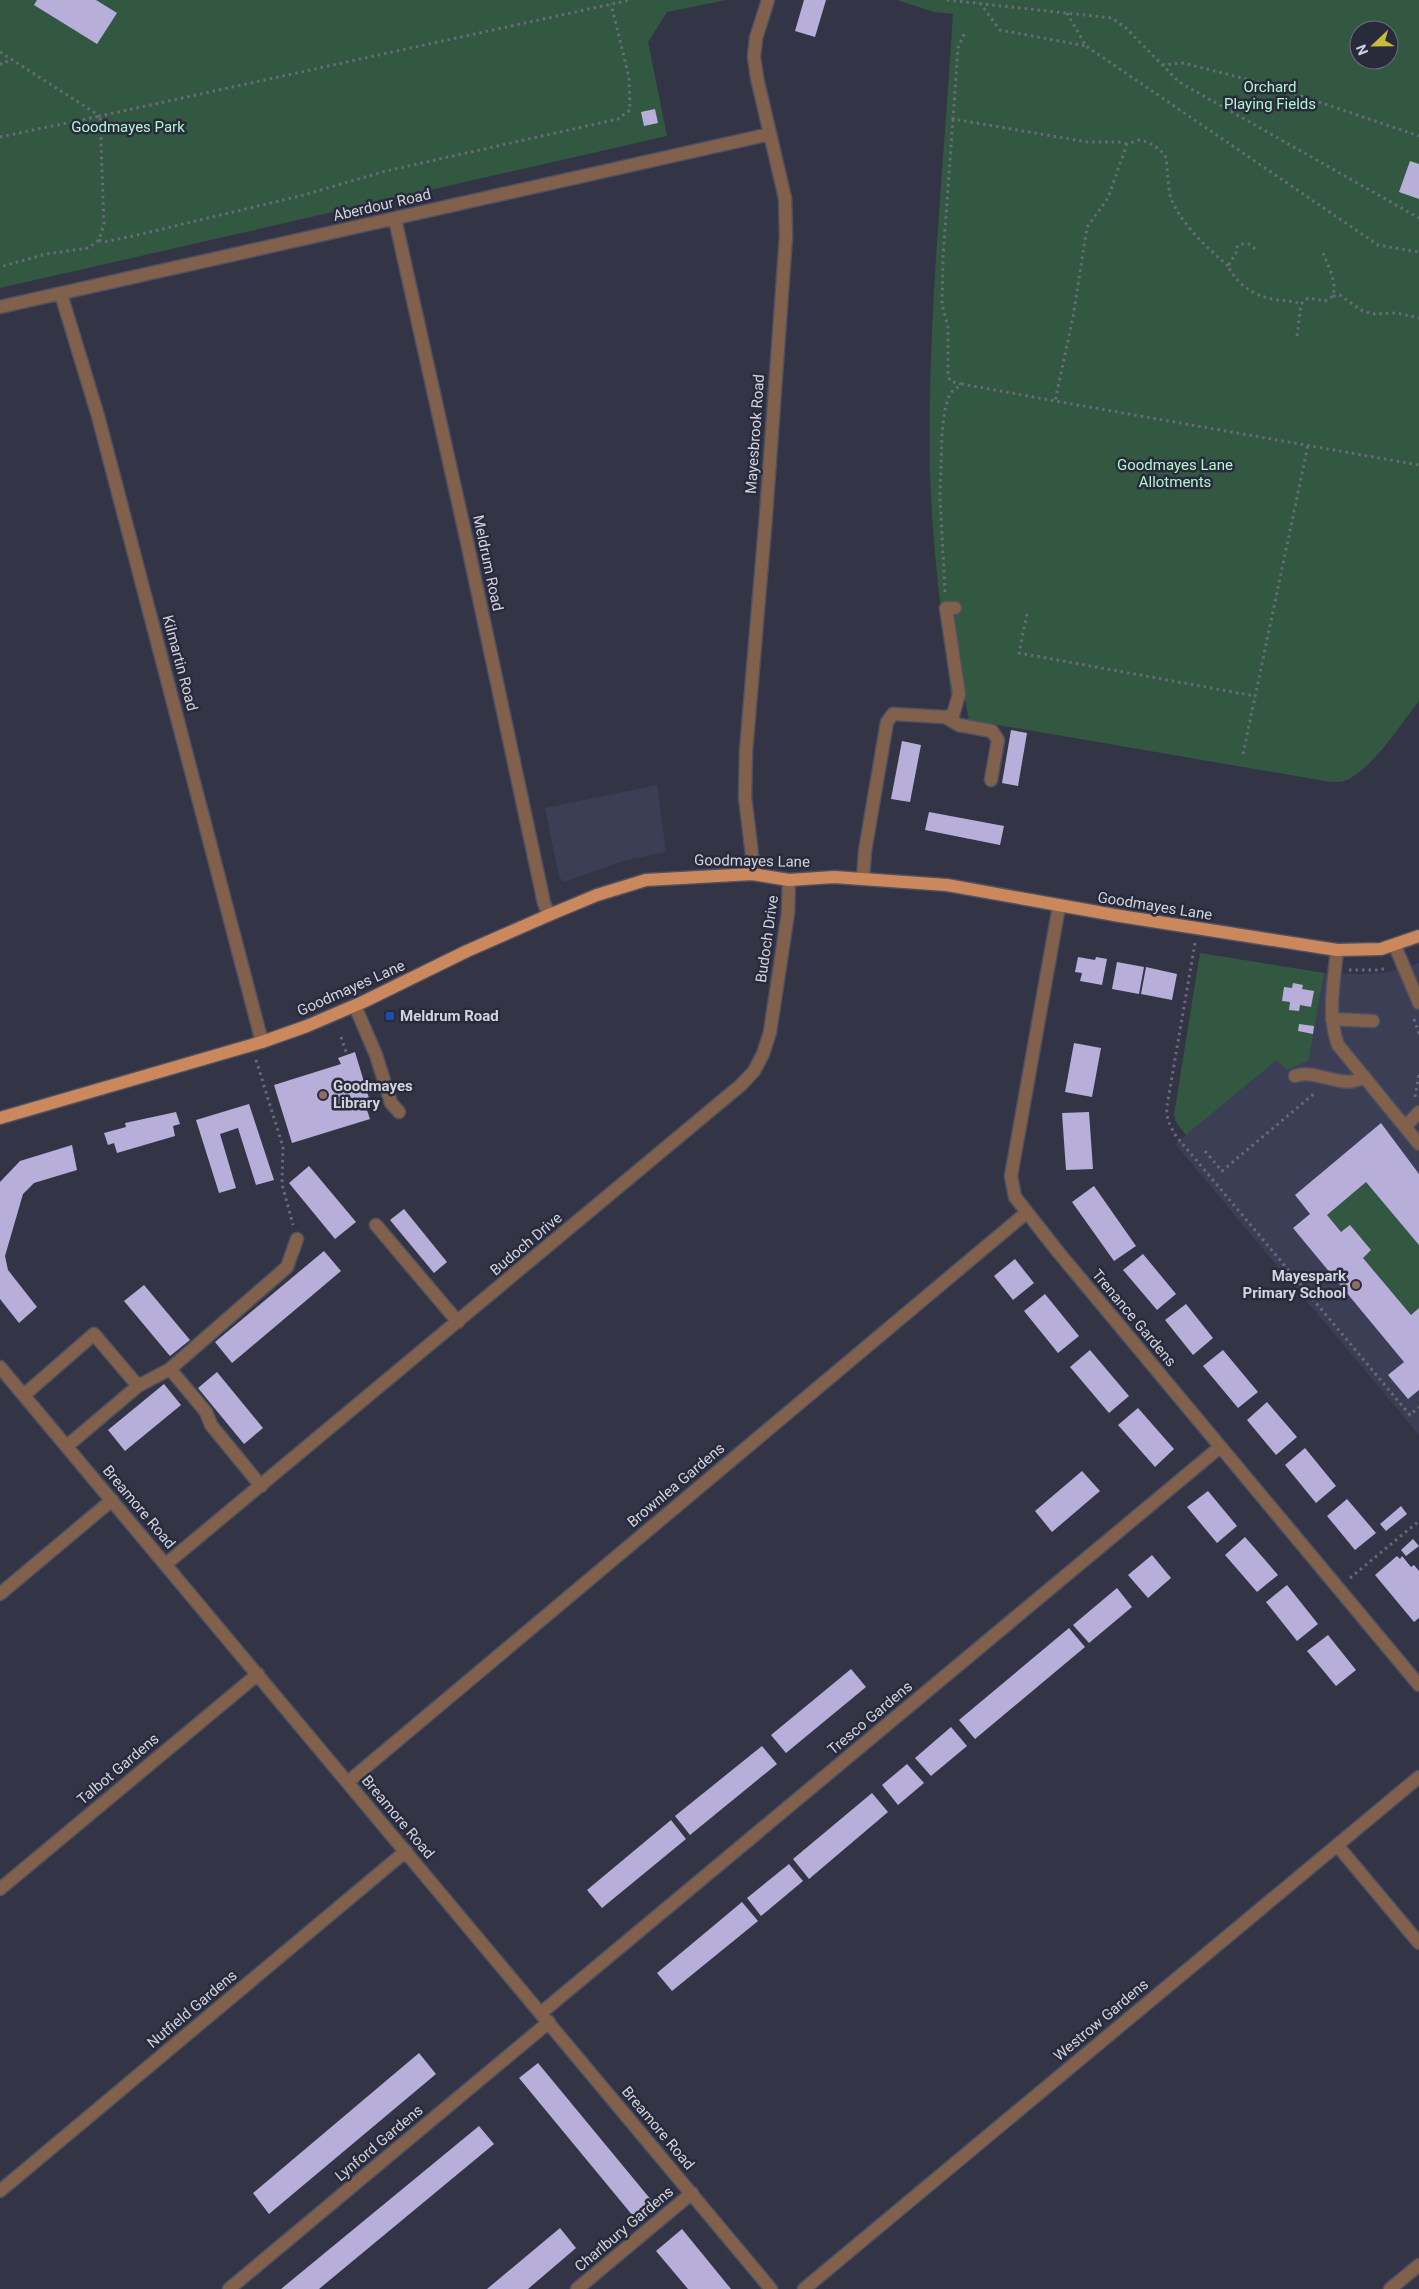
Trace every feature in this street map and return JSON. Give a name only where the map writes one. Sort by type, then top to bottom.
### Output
[{"type":"main road","name":"Goodmayes Lane","points":[[0,1118],[257,1043],[307,1026],[355,1006],[467,951],[549,915],[597,895],[646,880],[752,874],[790,880],[834,877],[947,885],[1058,906],[1337,950],[1366,951],[1395,946],[1419,936]]},
{"type":"street","name":"Mayesbrook Road","points":[[752,874],[745,797],[746,751],[786,236],[785,198],[757,78],[754,57],[756,38],[768,0]]},
{"type":"street","name":"Aberdour Road","points":[[0,307],[770,134]]},
{"type":"street","name":"Meldrum Road","points":[[395,218],[544,903],[549,915]]},
{"type":"street","name":"Kilmartin Road","points":[[61,294],[100,426],[257,1043]]},
{"type":"street","points":[[863,879],[865,851],[887,722],[893,714],[945,717],[953,715],[959,694],[951,608]]},
{"type":"street","points":[[945,717],[959,725],[992,731],[998,740],[991,780]]},
{"type":"street","name":"Budoch Drive","points":[[166,1564],[741,1085],[754,1071],[763,1054],[770,1032],[788,913],[790,880]]},
{"type":"street","name":"Trenance Gardens","points":[[1058,906],[1011,1176],[1015,1197],[1026,1213],[1220,1448],[1419,1685]]},
{"type":"street","points":[[1395,946],[1419,1003]]},
{"type":"street","points":[[1337,950],[1332,1019],[1338,1045],[1364,1076],[1384,1091],[1419,1144]]},
{"type":"street","points":[[355,1006],[376,1055],[391,1103],[399,1112]]},
{"type":"street","points":[[1332,1019],[1373,1021]]},
{"type":"street","points":[[1295,1076],[1304,1073],[1346,1082],[1357,1082],[1364,1076]]},
{"type":"street","points":[[1406,1127],[1416,1107]]},
{"type":"street","name":"Brownlea Gardens","points":[[348,1782],[1026,1213]]},
{"type":"street","points":[[376,1225],[458,1322]]},
{"type":"street","points":[[67,1446],[138,1386],[170,1369],[287,1267],[297,1239]]},
{"type":"street","points":[[24,1395],[94,1334],[138,1386]]},
{"type":"street","name":"Breamore Road","points":[[0,1367],[771,2289]]},
{"type":"street","points":[[170,1369],[206,1412],[211,1425],[261,1486]]},
{"type":"street","name":"Tresco Gardens","points":[[545,2018],[1220,1448]]},
{"type":"street","points":[[0,1594],[112,1500]]},
{"type":"street","name":"Talbot Gardens","points":[[0,1889],[258,1674]]},
{"type":"street","name":"Westrow Gardens","points":[[804,2289],[1419,1777]]},
{"type":"street","points":[[1337,1845],[1419,1943]]},
{"type":"street","name":"Nutfield Gardens","points":[[0,2190],[406,1852]]},
{"type":"street","name":"Lynford Gardens","points":[[229,2289],[545,2018]]},
{"type":"street","name":"Charlbury Gardens","points":[[577,2289],[692,2193]]},
{"type":"street","points":[[1390,2289],[1419,2265]]},
{"type":"path","points":[[615,0],[624,1]]},
{"type":"path","points":[[0,138],[630,0]]},
{"type":"path","points":[[950,0],[956,0]]},
{"type":"path","points":[[950,0],[1112,18],[1126,28],[1180,82],[1419,218]]},
{"type":"path","points":[[980,2],[1000,30],[1086,46],[1378,245],[1419,252]]},
{"type":"path","points":[[99,240],[104,242],[133,236],[300,196],[386,171],[618,119],[630,110],[629,77],[611,4]]},
{"type":"path","points":[[1067,13],[1086,46]]},
{"type":"path","points":[[964,34],[958,48],[943,257],[942,304],[948,327],[948,374],[950,381],[1419,465]]},
{"type":"path","points":[[0,52],[100,116]]},
{"type":"path","points":[[0,64],[5,64],[9,58]]},
{"type":"path","points":[[1162,65],[1183,63],[1266,84],[1419,136]]},
{"type":"path","points":[[0,267],[46,254],[88,248],[99,240],[104,224],[100,116]]},
{"type":"path","points":[[953,119],[1087,142],[1119,142],[1127,144],[1139,140],[1148,142],[1165,155],[1168,161],[1166,170],[1171,197],[1179,212],[1196,237],[1228,266],[1239,283],[1250,292],[1276,300],[1301,304]]},
{"type":"path","points":[[1055,401],[1073,317],[1087,227],[1108,198],[1127,144]]},
{"type":"path","points":[[1228,266],[1236,253],[1236,248],[1240,244],[1249,244],[1255,249]]},
{"type":"path","points":[[1323,252],[1334,281],[1333,296]]},
{"type":"path","points":[[1297,336],[1301,304],[1308,298],[1325,301],[1333,296],[1340,295],[1361,310],[1372,314],[1397,313],[1419,318]]},
{"type":"path","points":[[951,608],[941,556],[942,434],[945,409],[950,393],[962,384]]},
{"type":"path","points":[[1243,754],[1308,445]]},
{"type":"path","points":[[1027,614],[1019,653],[1255,696]]},
{"type":"path","points":[[1197,929],[1167,1106],[1168,1124],[1176,1136],[1410,1415],[1419,1407]]},
{"type":"path","points":[[1346,970],[1389,968]]},
{"type":"path","points":[[341,1037],[346,1052]]},
{"type":"path","points":[[257,1043],[282,1147],[282,1184],[297,1239]]},
{"type":"path","points":[[1416,1107],[1419,1073]]},
{"type":"path","points":[[1205,1151],[1222,1171],[1323,1086]]},
{"type":"path","points":[[1339,1588],[1419,1521]]},
{"type":"shaded area","points":[[657,785],[666,852],[623,861],[564,882],[559,877],[545,808]]},
{"type":"shaded area","name":"Mayespark Primary School","points":[[1419,963],[1419,1435],[1175,1144],[1277,1060],[1309,1060],[1324,973],[1360,974],[1389,972]]},
{"type":"green space","name":"Goodmayes Park","points":[[0,0],[726,0],[667,12],[648,42],[667,136],[0,288]]},
{"type":"green space","name":"Goodmayes Lane Allotments","points":[[897,0],[1419,0],[1419,701],[1378,754],[1369,764],[1349,779],[1331,782],[969,720],[964,694],[951,694],[933,527],[930,471],[930,414],[937,242],[953,14],[934,12]]},
{"type":"green space","points":[[1200,953],[1324,973],[1309,1060],[1287,1070],[1277,1060],[1186,1135],[1176,1122],[1174,1115]]},
{"type":"green space","points":[[1366,1182],[1419,1245],[1419,1308],[1411,1315],[1327,1215]]},
{"type":"building","points":[[37,0],[96,0],[117,13],[97,44],[34,5]]},
{"type":"building","points":[[804,0],[826,0],[815,37],[795,31]]},
{"type":"building","points":[[655,109],[658,123],[644,126],[641,112]]},
{"type":"building","points":[[1410,161],[1419,164],[1419,199],[1399,192]]},
{"type":"building","points":[[1011,730],[1027,733],[1018,786],[1002,783]]},
{"type":"building","points":[[902,741],[921,745],[910,802],[891,799]]},
{"type":"building","points":[[929,812],[1004,826],[1000,845],[925,830]]},
{"type":"building","points":[[1078,957],[1095,960],[1096,957],[1107,959],[1102,985],[1080,981],[1082,973],[1075,972]]},
{"type":"building","points":[[1117,962],[1144,967],[1139,994],[1112,989]]},
{"type":"building","points":[[1146,967],[1177,974],[1172,1000],[1141,994]]},
{"type":"building","points":[[1293,983],[1303,985],[1302,989],[1314,991],[1311,1007],[1300,1005],[1299,1011],[1289,1010],[1290,1002],[1282,1001],[1284,987],[1292,988]]},
{"type":"building","points":[[1299,1024],[1314,1026],[1313,1034],[1298,1031]]},
{"type":"building","points":[[1074,1043],[1101,1048],[1092,1097],[1065,1092]]},
{"type":"building","name":"Goodmayes Library","points":[[355,1052],[371,1105],[366,1107],[370,1119],[292,1143],[274,1085],[341,1064],[338,1058]]},
{"type":"building","points":[[249,1104],[274,1180],[256,1185],[238,1128],[220,1134],[236,1188],[219,1193],[196,1120]]},
{"type":"building","points":[[176,1112],[180,1124],[173,1126],[175,1136],[117,1153],[114,1143],[108,1145],[104,1133],[126,1127],[125,1123]]},
{"type":"building","points":[[1089,1112],[1093,1169],[1066,1170],[1062,1113]]},
{"type":"building","points":[[1381,1123],[1419,1174],[1419,1245],[1366,1182],[1327,1215],[1341,1232],[1350,1225],[1371,1250],[1363,1258],[1411,1315],[1419,1308],[1419,1390],[1408,1399],[1388,1375],[1404,1362],[1293,1228],[1310,1214],[1295,1195]]},
{"type":"building","points":[[72,1145],[77,1170],[34,1183],[23,1194],[5,1256],[8,1270],[37,1307],[19,1323],[0,1299],[0,1182],[20,1161]]},
{"type":"building","points":[[309,1166],[356,1222],[335,1239],[289,1183]]},
{"type":"building","points":[[1094,1186],[1136,1246],[1114,1261],[1072,1202]]},
{"type":"building","points":[[404,1209],[447,1262],[434,1273],[390,1220]]},
{"type":"building","points":[[324,1251],[341,1271],[232,1363],[215,1342]]},
{"type":"building","points":[[1143,1254],[1176,1294],[1157,1310],[1123,1270]]},
{"type":"building","points":[[1015,1259],[1034,1283],[1013,1300],[994,1276]]},
{"type":"building","points":[[144,1285],[190,1340],[170,1356],[124,1301]]},
{"type":"building","points":[[1045,1294],[1079,1336],[1058,1353],[1024,1311]]},
{"type":"building","points":[[1186,1304],[1213,1338],[1193,1355],[1165,1320]]},
{"type":"building","points":[[1090,1350],[1129,1396],[1109,1413],[1070,1367]]},
{"type":"building","points":[[1223,1350],[1258,1392],[1238,1408],[1203,1366]]},
{"type":"building","points":[[217,1372],[263,1428],[244,1444],[198,1388]]},
{"type":"building","points":[[164,1384],[181,1405],[125,1451],[108,1430]]},
{"type":"building","points":[[1267,1402],[1297,1437],[1276,1455],[1247,1420]]},
{"type":"building","points":[[1138,1408],[1174,1449],[1155,1467],[1118,1425]]},
{"type":"building","points":[[1305,1448],[1336,1486],[1316,1503],[1285,1465]]},
{"type":"building","points":[[1082,1471],[1100,1491],[1052,1532],[1035,1511]]},
{"type":"building","points":[[1208,1491],[1237,1526],[1217,1543],[1187,1507]]},
{"type":"building","points":[[1347,1499],[1376,1533],[1355,1550],[1327,1516]]},
{"type":"building","points":[[1401,1506],[1407,1514],[1386,1531],[1380,1524]]},
{"type":"building","points":[[1245,1537],[1278,1575],[1257,1592],[1225,1555]]},
{"type":"building","points":[[1413,1539],[1419,1546],[1406,1556],[1401,1550]]},
{"type":"building","points":[[1152,1555],[1171,1578],[1148,1598],[1128,1575]]},
{"type":"building","points":[[1397,1556],[1400,1559],[1402,1556],[1411,1567],[1414,1565],[1419,1571],[1419,1618],[1414,1622],[1375,1575]]},
{"type":"building","points":[[1287,1585],[1318,1624],[1297,1641],[1266,1602]]},
{"type":"building","points":[[1117,1588],[1132,1607],[1089,1643],[1073,1625]]},
{"type":"building","points":[[1069,1628],[1085,1647],[975,1739],[959,1720]]},
{"type":"building","points":[[1328,1635],[1356,1670],[1336,1686],[1307,1651]]},
{"type":"building","points":[[851,1669],[866,1687],[786,1753],[771,1735]]},
{"type":"building","points":[[951,1727],[967,1746],[931,1776],[915,1758]]},
{"type":"building","points":[[762,1746],[777,1764],[690,1835],[675,1816]]},
{"type":"building","points":[[907,1764],[924,1783],[898,1805],[882,1785]]},
{"type":"building","points":[[872,1793],[888,1812],[809,1879],[793,1859]]},
{"type":"building","points":[[671,1820],[686,1839],[602,1908],[587,1890]]},
{"type":"building","points":[[789,1864],[803,1881],[761,1916],[747,1898]]},
{"type":"building","points":[[742,1902],[758,1921],[672,1991],[657,1973]]},
{"type":"building","points":[[419,2053],[436,2074],[269,2214],[253,2193]]},
{"type":"building","points":[[538,2063],[652,2201],[633,2216],[519,2078]]},
{"type":"building","points":[[479,2126],[494,2144],[319,2289],[281,2289]]},
{"type":"building","points":[[560,2228],[576,2248],[528,2289],[487,2289]]},
{"type":"building","points":[[682,2229],[731,2289],[688,2289],[656,2251]]},
{"type":"place","name":"Meldrum Road","points":[[390,1016]]},
{"type":"place","name":"Goodmayes Library","points":[[323,1095]]},
{"type":"place","name":"Mayespark Primary School","points":[[1356,1285]]},
{"type":"park label","name":"Orchard Playing Fields","points":[[1270,96]]}]
